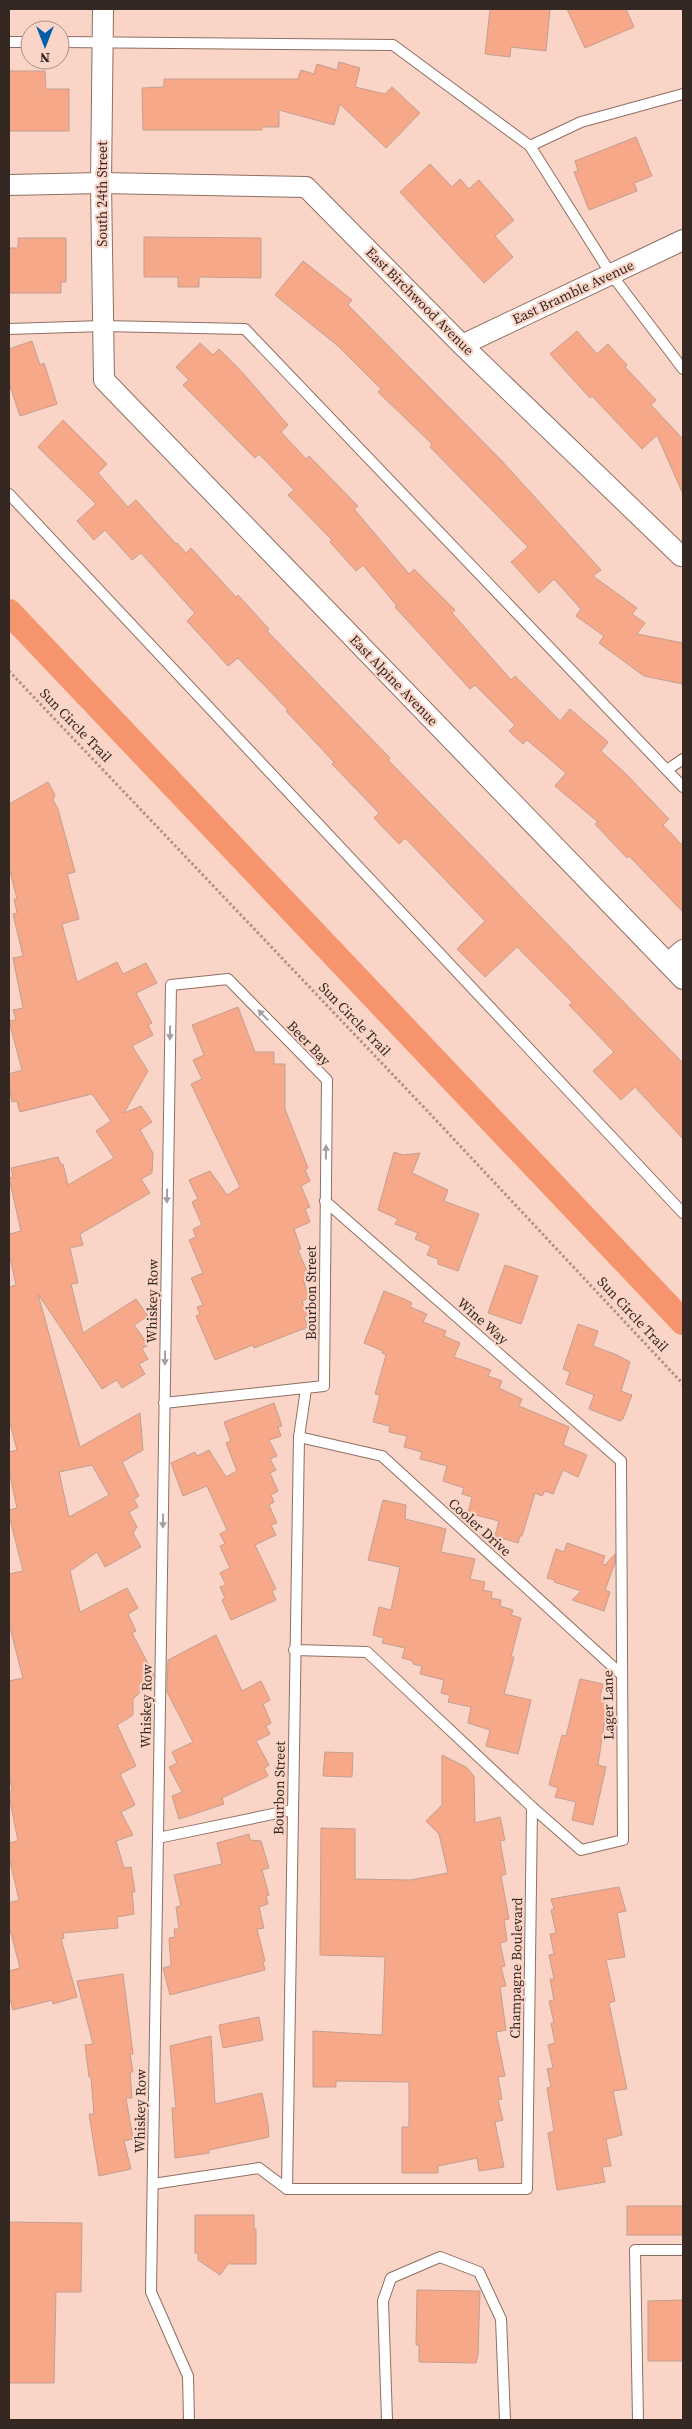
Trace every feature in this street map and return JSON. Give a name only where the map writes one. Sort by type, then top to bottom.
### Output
[{"type":"street","name":"South 24th Street","points":[[102,9],[101,183],[104,380]]},
{"type":"street","points":[[9,185],[101,183]]},
{"type":"street","name":"East Birchwood Avenue","points":[[101,183],[306,187],[462,345],[681,556],[683,555]]},
{"type":"street","name":"East Bramble Avenue","points":[[462,345],[683,240]]},
{"type":"street","name":"East Alpine Avenue","points":[[104,380],[683,979]]},
{"type":"street","points":[[668,963],[683,950]]},
{"type":"lane","points":[[70,42],[393,45],[530,146],[611,274],[683,368]]},
{"type":"lane","points":[[530,146],[581,122],[683,94]]},
{"type":"lane","points":[[9,329],[103,326],[245,329],[683,787]]},
{"type":"lane","points":[[9,494],[683,1213]]},
{"type":"lane","points":[[667,770],[683,759]]},
{"type":"lane","name":"Beer Bay","points":[[171,985],[228,979],[327,1080],[325,1201]]},
{"type":"lane","name":"Whiskey Row","points":[[171,985],[151,2292],[188,2376],[188,2420]]},
{"type":"lane","name":"Bourbon Street","points":[[287,2189],[294,1650],[299,1437],[306,1389],[324,1386],[325,1201]]},
{"type":"lane","name":"Wine Way","points":[[325,1201],[621,1462]]},
{"type":"lane","points":[[164,1403],[306,1389]]},
{"type":"lane","name":"Cooler Drive","points":[[299,1437],[382,1456],[622,1675]]},
{"type":"lane","name":"Lager Lane","points":[[532,1807],[581,1850],[624,1840],[621,1462]]},
{"type":"lane","points":[[294,1650],[367,1652],[532,1807]]},
{"type":"lane","name":"Champagne Boulevard","points":[[287,2189],[527,2189],[532,1807]]},
{"type":"lane","points":[[158,1838],[292,1810]]},
{"type":"lane","points":[[153,2184],[259,2168],[287,2189]]},
{"type":"lane","points":[[638,2420],[635,2250],[683,2250]]},
{"type":"lane","points":[[386,2420],[383,2301],[391,2278],[440,2257],[479,2272],[501,2319],[505,2420]]},
{"type":"path","name":"Sun Circle Trail","points":[[9,671],[434,1118],[683,1384]]},
{"type":"building","points":[[490,9],[550,9],[546,51],[511,47],[510,57],[485,54]]},
{"type":"building","points":[[567,9],[626,9],[634,27],[585,48]]},
{"type":"building","points":[[339,62],[360,68],[355,87],[385,94],[392,87],[420,113],[386,148],[340,104],[334,125],[279,110],[279,127],[262,127],[262,130],[143,130],[142,88],[164,87],[164,79],[298,79],[301,70],[314,74],[317,64],[337,70]]},
{"type":"building","points":[[9,71],[45,71],[46,89],[69,89],[69,131],[9,131]]},
{"type":"building","points":[[636,137],[652,176],[634,183],[637,191],[589,210],[574,172],[578,171],[575,161]]},
{"type":"building","points":[[430,164],[452,187],[460,179],[469,189],[479,180],[514,220],[495,236],[513,257],[484,283],[400,192]]},
{"type":"building","points":[[144,237],[261,238],[261,278],[199,277],[199,287],[178,287],[178,277],[144,277]]},
{"type":"building","points":[[18,238],[66,238],[66,282],[61,282],[61,293],[9,293],[9,248],[18,248]]},
{"type":"building","points":[[303,261],[352,300],[348,305],[501,460],[601,570],[593,576],[637,608],[632,614],[645,623],[637,634],[683,643],[683,684],[644,676],[599,643],[604,636],[576,616],[581,609],[554,579],[539,593],[511,562],[528,547],[430,447],[432,444],[378,392],[381,389],[338,346],[275,295]]},
{"type":"building","points":[[577,331],[597,354],[608,344],[627,365],[625,367],[656,400],[651,405],[683,439],[683,494],[657,435],[642,449],[592,396],[590,398],[550,354]]},
{"type":"building","points":[[32,341],[40,365],[44,363],[57,404],[20,416],[9,383],[9,349]]},
{"type":"building","points":[[200,343],[213,355],[219,349],[242,372],[288,425],[281,432],[306,459],[309,456],[358,506],[354,509],[409,574],[414,569],[455,610],[452,613],[511,680],[515,676],[560,721],[570,709],[608,742],[601,751],[669,819],[663,825],[683,846],[683,912],[629,856],[627,858],[595,824],[598,822],[555,786],[566,773],[527,740],[523,744],[509,731],[515,725],[475,685],[470,689],[395,607],[397,606],[363,565],[356,571],[330,542],[332,540],[288,495],[294,490],[259,454],[255,458],[183,385],[189,380],[176,367]]},
{"type":"building","points":[[63,420],[107,464],[98,473],[128,507],[136,500],[176,544],[186,553],[191,548],[236,597],[238,595],[269,629],[267,631],[390,758],[388,760],[683,1063],[683,1139],[635,1087],[621,1100],[593,1071],[614,1052],[569,1005],[572,1002],[517,947],[485,977],[457,949],[485,921],[405,838],[399,844],[374,818],[379,813],[332,764],[334,762],[286,711],[288,710],[238,658],[228,666],[187,621],[195,613],[141,553],[132,560],[105,530],[94,540],[77,521],[96,504],[38,447]]},
{"type":"building","points":[[48,782],[55,795],[53,800],[58,809],[75,872],[67,874],[79,919],[62,924],[77,982],[117,962],[123,974],[146,963],[157,983],[136,993],[152,1023],[148,1025],[153,1035],[132,1046],[148,1071],[124,1113],[141,1106],[152,1122],[140,1130],[153,1153],[152,1173],[141,1179],[150,1193],[80,1234],[83,1245],[70,1248],[78,1283],[71,1284],[83,1333],[136,1299],[148,1316],[134,1325],[148,1345],[142,1349],[148,1359],[139,1364],[145,1374],[122,1388],[117,1380],[102,1389],[38,1294],[80,1447],[140,1413],[143,1450],[122,1462],[139,1496],[134,1499],[138,1507],[129,1512],[137,1527],[133,1533],[141,1547],[105,1567],[97,1552],[70,1571],[80,1612],[127,1588],[138,1608],[128,1614],[136,1631],[132,1633],[154,1675],[153,1680],[133,1699],[133,1715],[117,1725],[136,1766],[120,1774],[135,1805],[121,1812],[133,1835],[116,1841],[124,1868],[131,1867],[135,1892],[132,1892],[134,1914],[117,1917],[118,1928],[63,1933],[64,1938],[61,1939],[77,1997],[53,2004],[52,2000],[13,2010],[9,1995],[9,1971],[20,1968],[9,1926],[9,1903],[19,1900],[9,1857],[9,1843],[18,1841],[9,1796],[12,1789],[9,1776],[9,1681],[23,1678],[9,1624],[9,1574],[23,1571],[9,1515],[9,1510],[17,1508],[9,1471],[9,1452],[17,1450],[9,1419],[9,1287],[16,1285],[9,1253],[9,1234],[21,1231],[9,1178],[13,1177],[11,1168],[58,1157],[61,1165],[63,1164],[68,1185],[114,1158],[96,1131],[111,1121],[92,1094],[20,1112],[17,1101],[12,1102],[9,1074],[22,1070],[9,1021],[16,1020],[13,1010],[23,1008],[13,958],[23,956],[13,914],[17,913],[14,899],[17,899],[9,867],[9,804]],"holes":[[[92,1465],[109,1495],[69,1517],[59,1472]]]},
{"type":"building","points":[[238,1007],[255,1052],[274,1052],[274,1064],[285,1064],[285,1109],[308,1168],[305,1170],[310,1181],[301,1186],[310,1207],[305,1209],[310,1222],[294,1229],[301,1249],[298,1250],[309,1276],[303,1279],[309,1298],[302,1301],[308,1315],[304,1317],[308,1327],[254,1348],[253,1345],[215,1360],[196,1316],[200,1314],[197,1307],[203,1305],[191,1278],[203,1273],[189,1240],[196,1237],[193,1229],[202,1225],[192,1202],[198,1199],[189,1180],[210,1171],[227,1195],[240,1187],[191,1084],[202,1079],[193,1060],[204,1055],[192,1025]]},
{"type":"building","points":[[394,1152],[403,1155],[420,1153],[412,1173],[448,1190],[444,1201],[479,1214],[458,1271],[438,1264],[438,1259],[427,1255],[431,1246],[415,1239],[418,1233],[395,1224],[398,1219],[378,1210]]},
{"type":"building","points":[[505,1265],[538,1276],[521,1324],[488,1313]]},
{"type":"building","points":[[384,1291],[412,1303],[410,1307],[427,1314],[423,1322],[446,1331],[444,1336],[460,1343],[454,1357],[491,1370],[488,1376],[502,1381],[499,1388],[522,1399],[519,1406],[569,1427],[563,1445],[587,1455],[578,1477],[563,1470],[553,1494],[545,1491],[542,1496],[535,1493],[522,1536],[520,1536],[518,1543],[495,1536],[499,1521],[468,1513],[472,1497],[462,1494],[464,1488],[443,1481],[447,1466],[420,1459],[422,1452],[404,1447],[407,1436],[389,1432],[390,1426],[373,1422],[380,1395],[375,1394],[386,1355],[382,1353],[383,1351],[364,1343]]},
{"type":"building","points":[[578,1324],[598,1331],[593,1346],[630,1362],[621,1391],[632,1395],[623,1419],[620,1421],[589,1409],[594,1395],[566,1384],[570,1372],[563,1369]]},
{"type":"building","points":[[274,1403],[282,1426],[278,1427],[281,1436],[269,1440],[277,1456],[270,1459],[276,1470],[270,1473],[278,1491],[271,1495],[274,1502],[269,1505],[277,1523],[271,1525],[276,1535],[255,1545],[276,1589],[272,1591],[276,1600],[231,1620],[222,1600],[225,1598],[220,1587],[226,1585],[220,1573],[230,1568],[220,1546],[225,1544],[220,1534],[227,1530],[207,1486],[183,1496],[171,1463],[195,1452],[197,1456],[209,1450],[226,1477],[237,1471],[226,1443],[231,1441],[224,1422]]},
{"type":"building","points":[[383,1500],[406,1505],[405,1519],[446,1529],[441,1552],[475,1559],[470,1579],[485,1582],[483,1590],[492,1592],[491,1598],[501,1600],[500,1606],[513,1610],[511,1615],[521,1618],[511,1657],[514,1657],[504,1694],[531,1700],[518,1754],[486,1746],[490,1730],[468,1723],[471,1707],[448,1702],[450,1695],[441,1693],[444,1680],[420,1674],[422,1666],[402,1658],[405,1648],[382,1643],[384,1638],[373,1635],[379,1607],[391,1610],[400,1567],[368,1560]]},
{"type":"building","points":[[567,1543],[605,1556],[602,1564],[605,1565],[615,1554],[615,1563],[605,1590],[610,1592],[604,1611],[572,1600],[581,1591],[547,1578],[556,1549],[564,1552]]},
{"type":"building","points":[[216,1635],[242,1691],[261,1681],[270,1700],[263,1704],[271,1723],[266,1726],[270,1734],[256,1741],[269,1765],[264,1768],[268,1776],[222,1798],[224,1804],[179,1819],[172,1796],[182,1792],[169,1767],[177,1763],[172,1752],[193,1742],[167,1692],[168,1660]]},
{"type":"building","points":[[580,1679],[603,1684],[600,1697],[607,1705],[598,1765],[606,1767],[593,1825],[572,1820],[576,1802],[555,1797],[558,1788],[549,1785],[562,1735],[566,1736]]},
{"type":"building","points":[[325,1752],[353,1753],[352,1777],[323,1776]]},
{"type":"building","points":[[442,1755],[466,1767],[474,1776],[475,1823],[500,1817],[505,1840],[500,1841],[506,1874],[501,1876],[509,1919],[504,1920],[507,1941],[500,1943],[505,1966],[501,1967],[506,1986],[500,1987],[506,2030],[496,2032],[505,2076],[498,2077],[502,2099],[498,2100],[503,2120],[495,2122],[504,2167],[479,2171],[477,2158],[438,2166],[438,2173],[402,2173],[402,2127],[409,2127],[409,2082],[336,2081],[336,2087],[313,2087],[313,2031],[382,2035],[385,1957],[320,1955],[321,1828],[355,1829],[355,1879],[410,1880],[448,1873],[439,1834],[426,1821],[442,1805]]},
{"type":"building","points":[[249,1834],[250,1840],[261,1841],[269,1868],[262,1870],[269,1895],[266,1896],[268,1904],[259,1907],[264,1928],[257,1929],[265,1961],[263,1962],[265,1970],[170,1995],[163,1968],[171,1966],[169,1938],[175,1937],[174,1929],[179,1929],[176,1907],[181,1906],[174,1875],[222,1864],[217,1843]]},
{"type":"building","points":[[619,1887],[626,1911],[617,1913],[625,1957],[606,1960],[615,2001],[609,2003],[627,2089],[613,2091],[622,2135],[606,2139],[611,2166],[602,2167],[605,2182],[557,2190],[548,2133],[554,2131],[547,2088],[551,2087],[547,2069],[553,2068],[548,2045],[555,2043],[551,2023],[554,2023],[549,2001],[554,2000],[550,1979],[554,1979],[549,1955],[554,1954],[550,1934],[556,1933],[551,1910],[554,1909],[551,1899]]},
{"type":"building","points":[[123,1974],[133,2054],[130,2054],[133,2072],[130,2072],[132,2098],[126,2098],[133,2139],[124,2141],[131,2169],[99,2176],[89,2114],[94,2114],[91,2077],[89,2077],[85,2045],[93,2044],[77,1981]]},
{"type":"building","points":[[259,2017],[263,2040],[223,2048],[219,2025]]},
{"type":"building","points":[[211,2036],[215,2104],[262,2093],[269,2137],[209,2150],[209,2153],[175,2158],[172,2108],[176,2108],[170,2046]]},
{"type":"building","points":[[627,2206],[683,2206],[683,2235],[627,2235]]},
{"type":"building","points":[[195,2215],[254,2215],[256,2264],[228,2264],[220,2275],[198,2260],[198,2253],[195,2253]]},
{"type":"building","points":[[9,2222],[82,2223],[81,2292],[56,2292],[54,2383],[9,2383]]},
{"type":"building","points":[[417,2290],[480,2291],[478,2355],[476,2363],[419,2362],[419,2345],[416,2345]]},
{"type":"building","points":[[683,2300],[683,2361],[648,2361],[648,2301]]},
{"type":"waterway","points":[[9,612],[683,1322]]}]
